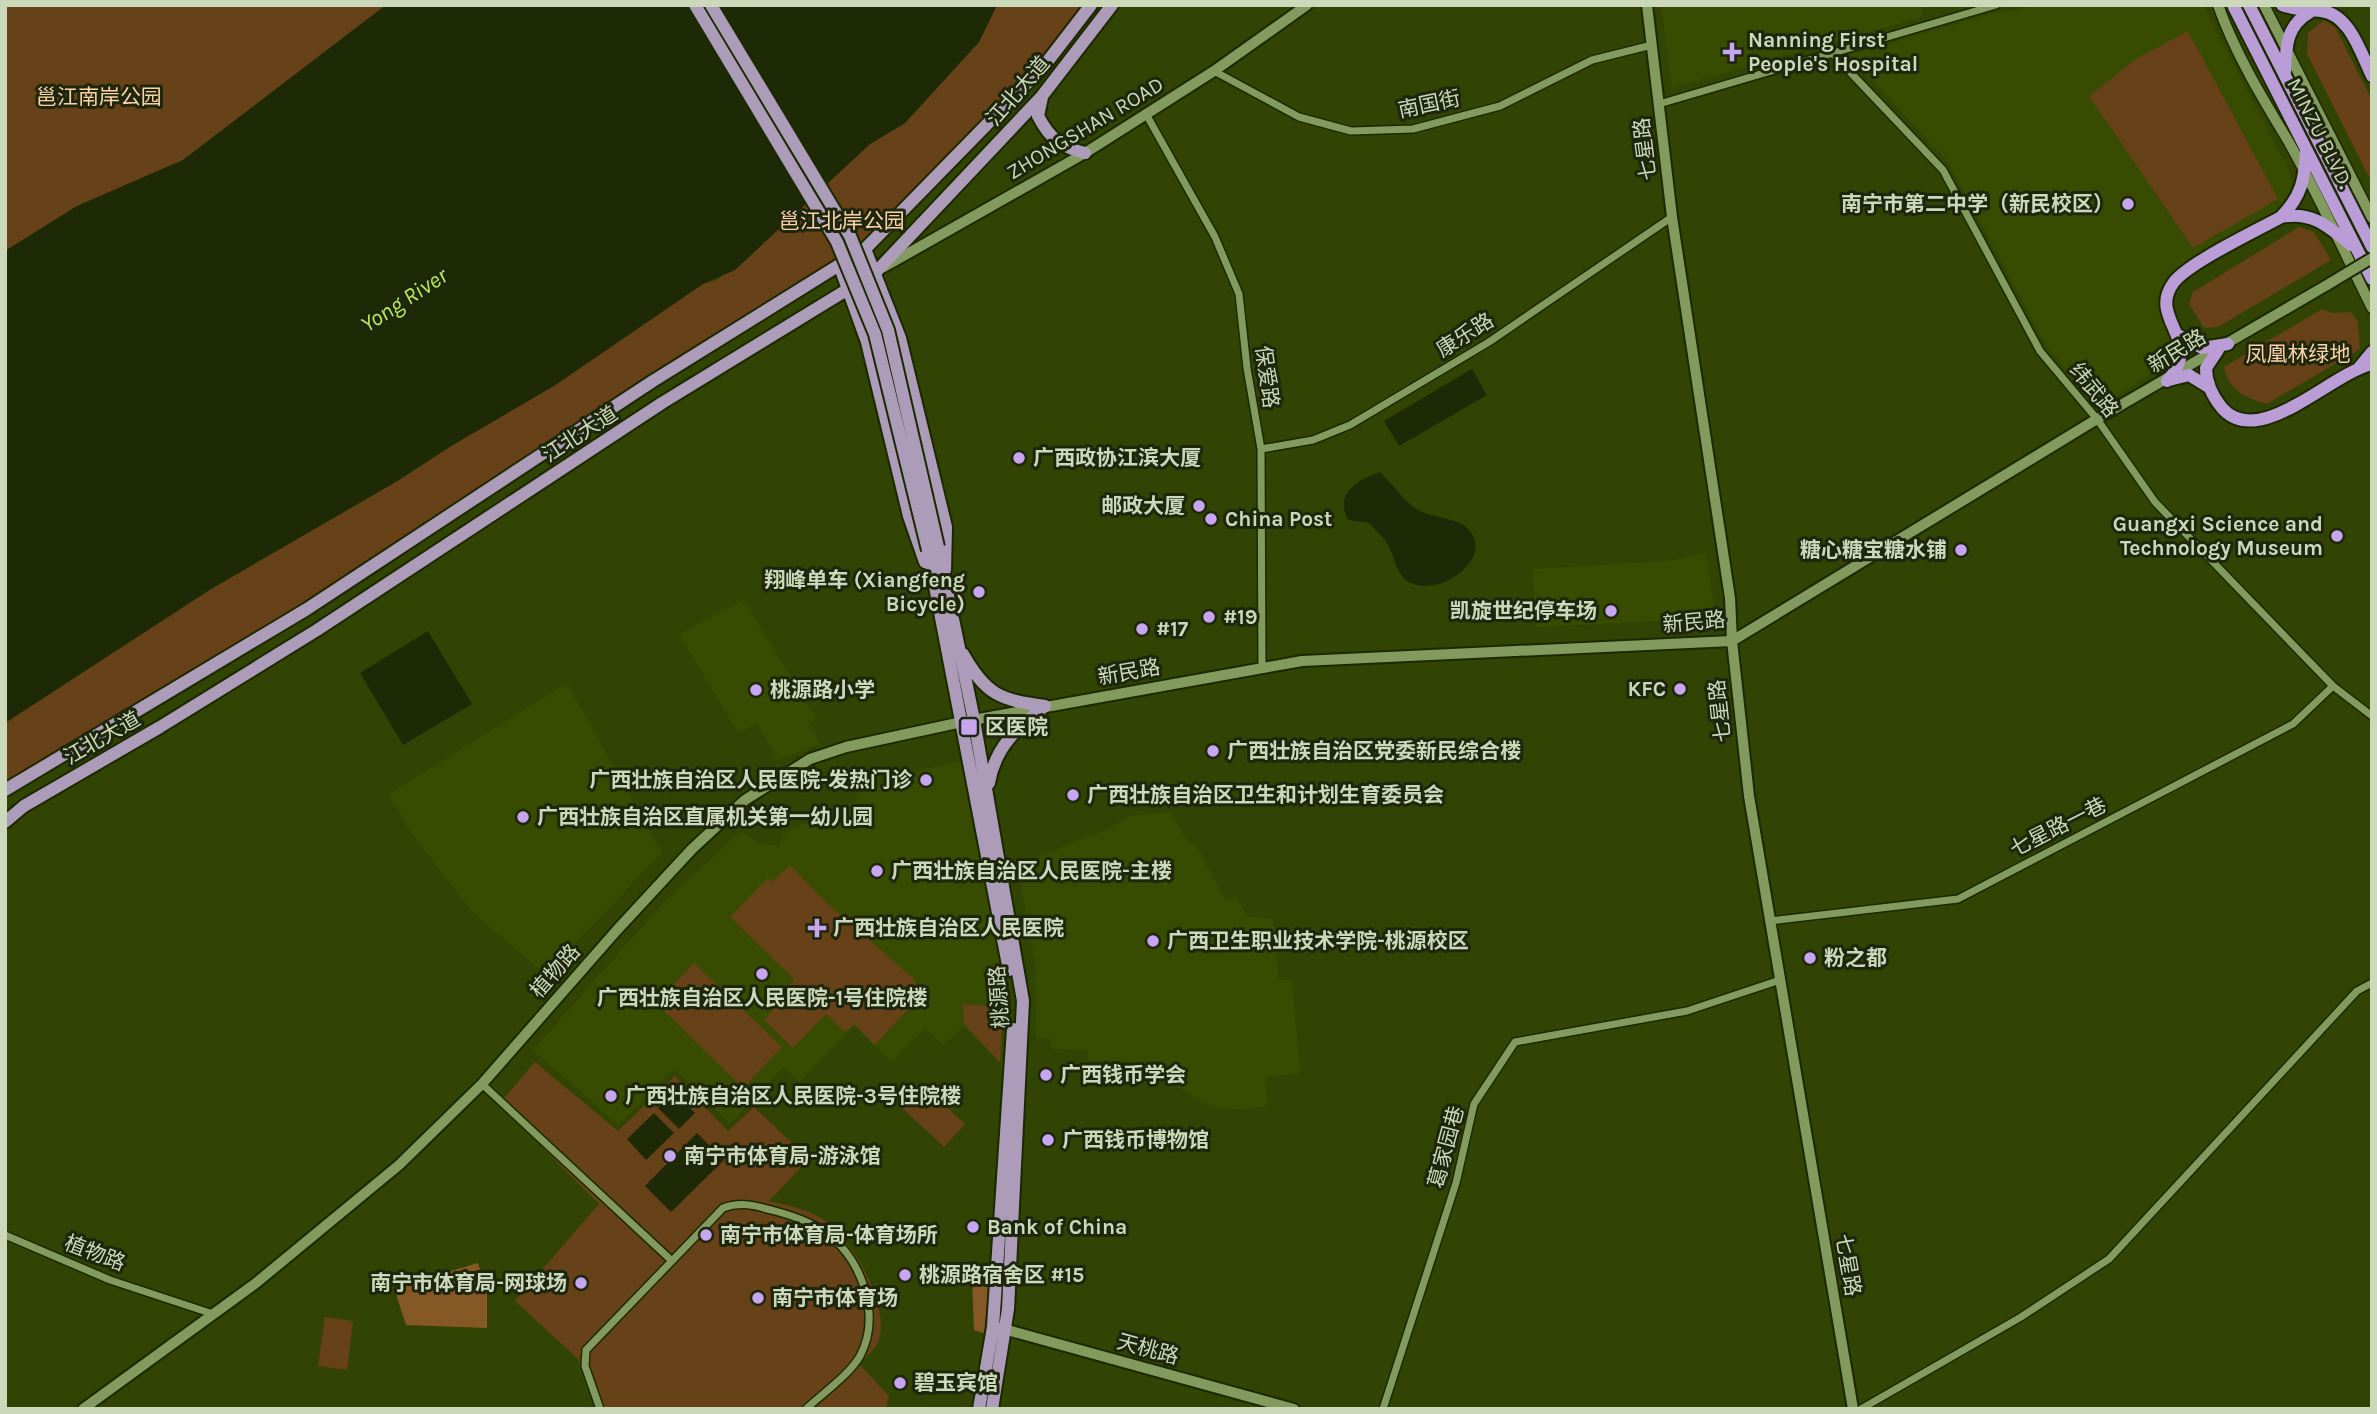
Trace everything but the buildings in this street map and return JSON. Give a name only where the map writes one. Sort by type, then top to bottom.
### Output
[{"type":"highway","name":"MINZU BLVD.","points":[[2233,5],[2372,279]]},
{"type":"highway","name":"MINZU BLVD.","points":[[2249,5],[2372,247]]},
{"type":"highway","points":[[2282,5],[2310,12],[2323,11],[2338,18],[2348,28],[2372,76]]},
{"type":"highway","points":[[2285,75],[2286,49],[2292,25],[2310,12]]},
{"type":"highway","points":[[2167,381],[2181,362],[2181,344],[2166,313],[2166,300],[2175,280],[2281,217],[2300,194],[2305,176],[2306,149]]},
{"type":"highway","points":[[2281,217],[2305,214],[2357,249]]},
{"type":"highway","points":[[2176,332],[2182,339],[2202,348],[2223,347]]},
{"type":"highway","points":[[2223,347],[2206,368],[2210,388],[2235,421],[2251,423],[2278,413],[2372,364]]},
{"type":"highway","points":[[2358,369],[2372,352]]},
{"type":"highway","points":[[2167,381],[2189,375],[2210,388]]},
{"type":"main road","points":[[695,5],[837,242],[875,334],[933,548]]},
{"type":"main road","points":[[711,5],[850,236],[888,330],[933,548]]},
{"type":"main road","name":"江北大道","points":[[5,790],[307,609],[653,381],[865,249],[1044,66],[1091,5]]},
{"type":"main road","name":"江北大道","points":[[5,822],[24,806],[317,630],[663,403],[876,272],[1042,96],[1112,5]]},
{"type":"main road","name":"ZHONGSHAN ROAD","points":[[876,272],[1086,153],[1214,71],[1307,5]]},
{"type":"main road","name":"七星路","points":[[1647,5],[1672,217],[1730,598],[1732,642],[1749,796],[1853,1409]]},
{"type":"main road","points":[[1042,96],[1038,116],[1052,139],[1064,148],[1086,153]]},
{"type":"main road","points":[[865,249],[900,338],[946,527],[948,554],[940,582]]},
{"type":"main road","name":"新民路","points":[[968,721],[1302,662],[1732,642],[2097,419],[2167,381],[2372,258]]},
{"type":"main road","points":[[840,267],[867,342],[909,516],[921,554],[940,582]]},
{"type":"main road","name":"桃源路","points":[[933,548],[968,721],[987,794],[1023,1001],[992,1409]]},
{"type":"main road","name":"桃源路","points":[[940,582],[957,642],[1015,1001],[999,1328],[979,1409]]},
{"type":"main road","points":[[957,642],[982,684],[997,696],[1045,706]]},
{"type":"main road","points":[[987,794],[992,763],[1003,745],[1015,730],[1045,706]]},
{"type":"main road","name":"植物路","points":[[83,1409],[299,1249],[399,1165],[482,1084],[626,919],[692,849],[745,800],[810,759],[846,747],[968,721]]},
{"type":"main road","name":"天桃路","points":[[999,1328],[1294,1409]]},
{"type":"street","points":[[1659,104],[1996,5]]},
{"type":"street","points":[[2218,5],[2256,88],[2305,176],[2372,308]]},
{"type":"street","points":[[2264,5],[2372,218]]},
{"type":"street","name":"南国街","points":[[1214,71],[1299,117],[1351,131],[1413,129],[1500,106],[1592,60],[1652,45]]},
{"type":"street","name":"纬武路","points":[[1832,53],[1943,170],[2040,351],[2097,419],[2155,502],[2333,685],[2372,716]]},
{"type":"street","name":"保爱路","points":[[1146,114],[1231,269],[1239,294],[1247,368],[1261,449],[1262,667]]},
{"type":"street","name":"康乐路","points":[[1261,449],[1313,440],[1350,425],[1489,342],[1672,217]]},
{"type":"street","name":"七星路一巷","points":[[1770,921],[1958,899],[2293,724],[2333,685]]},
{"type":"street","name":"葛家园巷","points":[[1382,1409],[1456,1184],[1474,1104],[1516,1042],[1686,1010],[1780,979]]},
{"type":"street","points":[[1861,1409],[2021,1317],[2109,1259],[2357,991],[2372,983]]},
{"type":"street","points":[[482,1084],[670,1260]]},
{"type":"street","points":[[600,1409],[586,1366],[586,1350],[670,1260],[723,1208],[734,1204],[766,1208],[812,1225],[830,1236],[851,1259],[863,1284],[870,1312],[866,1338],[859,1358],[806,1409]]},
{"type":"street","name":"植物路","points":[[5,1235],[110,1280],[213,1314]]},
{"type":"shaded area","name":"Nanning First People's Hospital","points":[[1661,5],[1921,5],[1923,17],[1672,88]]},
{"type":"shaded area","name":"南宁市第二中学（新民校区）","points":[[2040,5],[2203,5],[2290,172],[2292,183],[2288,200],[2282,208],[2178,268],[2162,289],[2160,315],[2173,345],[2167,363],[2098,409],[2046,345],[1948,162],[1849,55],[1987,15]]},
{"type":"shaded area","points":[[1706,553],[1714,606],[1711,614],[1703,619],[1536,627],[1533,569],[1666,561]]},
{"type":"shaded area","name":"桃源路小学","points":[[744,600],[816,719],[809,724],[820,744],[777,760],[757,723],[738,733],[679,634]]},
{"type":"shaded area","name":"广西壮族自治区直属机关第一幼儿园","points":[[567,683],[662,853],[545,974],[471,911],[410,831],[389,794]]},
{"type":"shaded area","name":"广西壮族自治区人民医院","points":[[962,761],[1005,990],[1001,1065],[964,1026],[943,1045],[925,1029],[891,1062],[854,1026],[800,1082],[784,1067],[730,1124],[674,1069],[618,1125],[533,1050],[663,903],[741,831],[758,843],[779,846],[783,834],[857,801],[855,794],[924,769]]},
{"type":"shaded area","name":"广西卫生职业技术学院-桃源校区","points":[[1171,812],[1189,845],[1195,843],[1226,900],[1236,896],[1247,916],[1273,919],[1279,980],[1292,980],[1300,1073],[1265,1077],[1267,1106],[1241,1110],[1214,1107],[1155,1075],[1130,1073],[1130,1062],[1088,1060],[1088,1050],[1051,1049],[1050,1038],[1036,1038],[1035,963],[1017,864],[1106,830],[1129,816]]},
{"type":"shaded area","points":[[478,1263],[487,1294],[487,1328],[406,1325],[394,1288]]},
{"type":"shaded area","points":[[984,1270],[991,1271],[984,1333],[974,1330],[972,1280]]},
{"type":"green space","name":"邕江南岸公园","points":[[5,5],[386,5],[183,160],[77,206],[5,251]]},
{"type":"green space","name":"邕江北岸公园","points":[[997,5],[1091,5],[1044,66],[865,249],[307,609],[5,790],[5,723],[211,589],[399,480],[703,284],[717,280],[870,144],[905,123],[979,42]]},
{"type":"green space","points":[[2324,20],[2335,27],[2372,100],[2372,183],[2307,54],[2308,33]]},
{"type":"green space","points":[[2188,31],[2278,199],[2193,248],[2089,96],[2136,59]]},
{"type":"green space","name":"凤凰林绿地","points":[[2299,227],[2314,232],[2331,260],[2218,327],[2204,328],[2189,304],[2193,292]]},
{"type":"green space","name":"凤凰林绿地","points":[[2322,309],[2333,313],[2351,312],[2358,322],[2360,349],[2267,404],[2245,396],[2229,382],[2224,367]]},
{"type":"green space","points":[[790,865],[827,903],[914,979],[917,986],[902,1003],[908,1009],[875,1045],[854,1024],[845,1032],[826,1014],[793,1048],[764,1020],[774,1009],[770,1005],[794,979],[730,917],[768,878],[772,882]]},
{"type":"green space","points":[[694,963],[782,1047],[743,1088],[656,1003]]},
{"type":"green space","points":[[963,1004],[1003,1007],[1000,1062],[964,1024]]},
{"type":"green space","name":"南宁市体育局-体育场所","points":[[535,1062],[618,1131],[675,1076],[728,1131],[754,1107],[809,1159],[769,1201],[821,1218],[844,1240],[865,1272],[879,1308],[881,1325],[878,1343],[859,1364],[889,1396],[886,1409],[595,1409],[578,1359],[515,1301],[599,1204],[499,1104]]},
{"type":"green space","points":[[921,1083],[965,1124],[944,1147],[900,1106]]},
{"type":"green space","points":[[325,1317],[353,1321],[347,1370],[318,1366]]},
{"type":"water","name":"Yong River","points":[[386,5],[997,5],[979,42],[905,123],[870,144],[735,270],[703,284],[554,386],[211,589],[5,723],[5,251],[77,206],[183,160]]},
{"type":"water","points":[[1472,369],[1487,395],[1399,446],[1384,421]]},
{"type":"water","points":[[1380,472],[1416,509],[1455,521],[1471,532],[1475,543],[1474,554],[1459,574],[1435,585],[1411,583],[1398,570],[1387,543],[1369,523],[1348,520],[1344,502],[1350,489]]},
{"type":"water","points":[[428,631],[472,704],[403,745],[360,673]]},
{"type":"water","points":[[674,1093],[695,1113],[679,1129],[658,1108]]},
{"type":"water","points":[[654,1113],[674,1133],[646,1160],[627,1139]]},
{"type":"water","points":[[697,1133],[724,1160],[671,1212],[645,1186]]},
{"type":"place","name":"Nanning First People's Hospital","points":[[1732,52]]},
{"type":"place","name":"南宁市第二中学（新民校区）","points":[[2128,204]]},
{"type":"place","name":"广西政协江滨大厦","points":[[1019,458]]},
{"type":"place","name":"邮政大厦","points":[[1199,506]]},
{"type":"place","name":"China Post","points":[[1211,519]]},
{"type":"place","name":"Guangxi Science and Technology Museum","points":[[2337,536]]},
{"type":"place","name":"糖心糖宝糖水铺","points":[[1961,550]]},
{"type":"place","name":"翔峰单车 (Xiangfeng Bicycle)","points":[[979,592]]},
{"type":"place","name":"凯旋世纪停车场","points":[[1611,611]]},
{"type":"place","name":"#19","points":[[1209,617]]},
{"type":"place","name":"#17","points":[[1142,629]]},
{"type":"place","name":"KFC","points":[[1680,689]]},
{"type":"place","name":"桃源路小学","points":[[756,690]]},
{"type":"place","name":"区医院","points":[[969,727]]},
{"type":"place","name":"广西壮族自治区党委新民综合楼","points":[[1213,751]]},
{"type":"place","name":"广西壮族自治区人民医院-发热门诊","points":[[926,780]]},
{"type":"place","name":"广西壮族自治区卫生和计划生育委员会","points":[[1073,795]]},
{"type":"place","name":"广西壮族自治区直属机关第一幼儿园","points":[[523,817]]},
{"type":"place","name":"广西壮族自治区人民医院-主楼","points":[[877,871]]},
{"type":"place","name":"广西壮族自治区人民医院","points":[[817,928]]},
{"type":"place","name":"广西卫生职业技术学院-桃源校区","points":[[1153,941]]},
{"type":"place","name":"粉之都","points":[[1810,958]]},
{"type":"place","name":"广西壮族自治区人民医院-1号住院楼","points":[[762,974]]},
{"type":"place","name":"广西钱币学会","points":[[1046,1075]]},
{"type":"place","name":"广西壮族自治区人民医院-3号住院楼","points":[[611,1096]]},
{"type":"place","name":"广西钱币博物馆","points":[[1048,1140]]},
{"type":"place","name":"南宁市体育局-游泳馆","points":[[670,1156]]},
{"type":"place","name":"Bank of China","points":[[973,1227]]},
{"type":"place","name":"南宁市体育局-体育场所","points":[[706,1235]]},
{"type":"place","name":"桃源路宿舍区 #15","points":[[905,1275]]},
{"type":"place","name":"南宁市体育局-网球场","points":[[581,1283]]},
{"type":"place","name":"南宁市体育场","points":[[758,1298]]},
{"type":"place","name":"碧玉宾馆","points":[[900,1383]]}]
